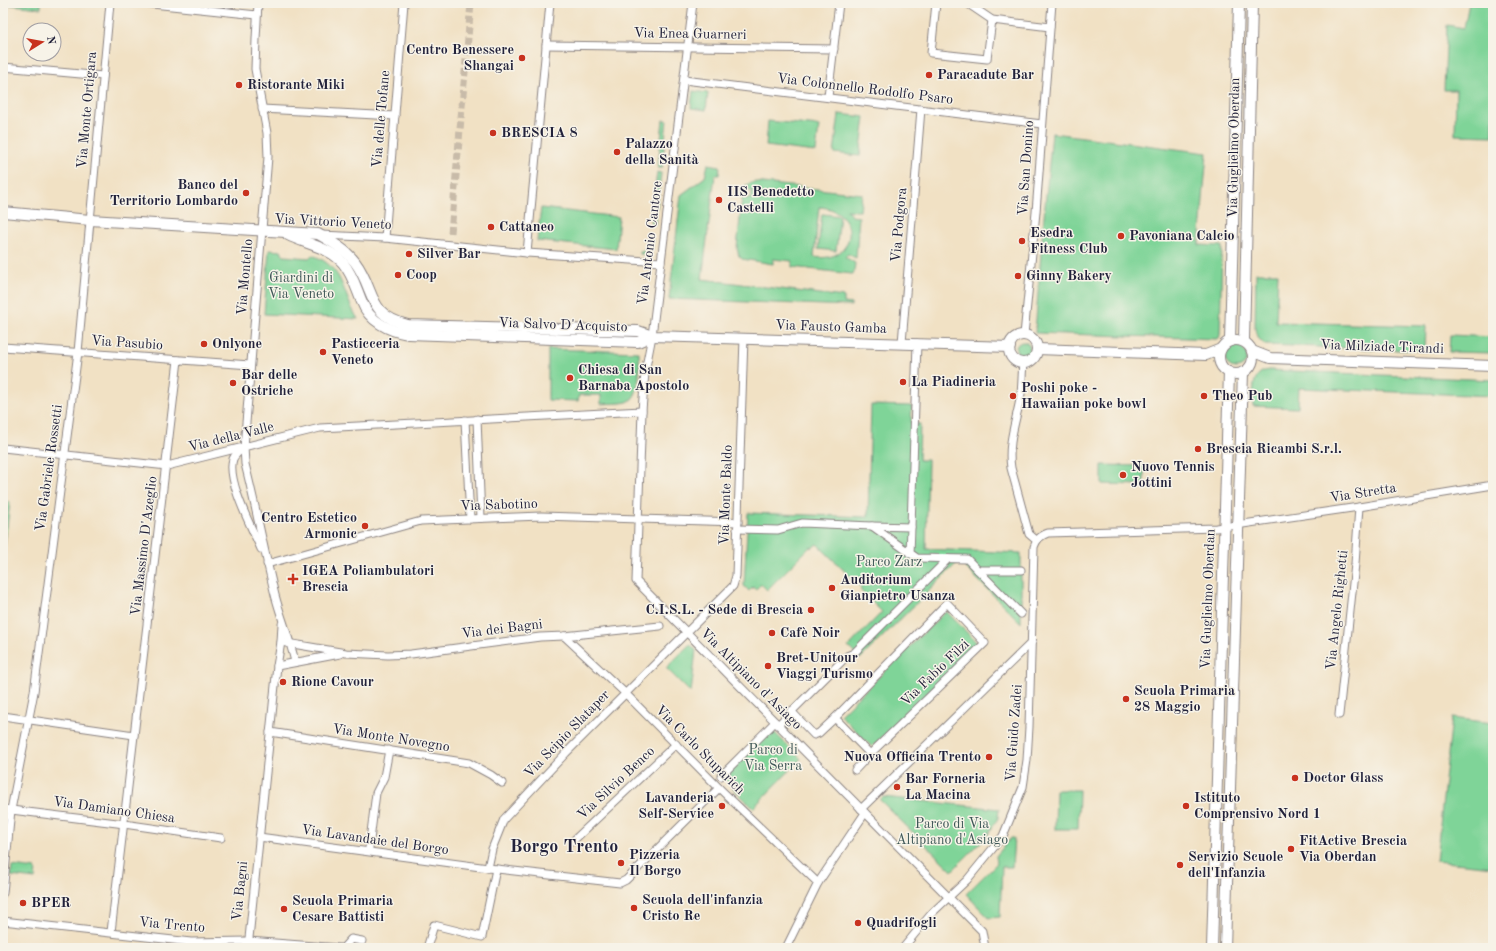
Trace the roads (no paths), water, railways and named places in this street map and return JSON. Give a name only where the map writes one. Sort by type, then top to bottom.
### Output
[{"type":"street","name":"Via Monte Ortigara","points":[[90,220],[110,3]]},
{"type":"street","points":[[143,3],[257,15]]},
{"type":"street","name":"Via Montello","points":[[244,447],[268,158],[266,133],[255,69],[258,3]]},
{"type":"street","name":"Via delle Tofane","points":[[384,238],[404,3]]},
{"type":"street","points":[[527,253],[550,3]]},
{"type":"street","name":"Via Antonio Cantore","points":[[687,633],[636,581],[642,411],[645,372],[652,336],[693,3]]},
{"type":"street","points":[[828,97],[839,3]]},
{"type":"street","points":[[936,3],[931,53],[987,59],[992,20]]},
{"type":"street","points":[[967,3],[992,20],[1050,27]]},
{"type":"street","name":"Via San Donino","points":[[1024,335],[1036,212],[1052,3]]},
{"type":"street","name":"Via Guglielmo Oberdan","points":[[1230,341],[1239,3]]},
{"type":"street","name":"Via Guglielmo Oberdan","points":[[1244,341],[1252,3]]},
{"type":"street","name":"Via Enea Guarneri","points":[[546,45],[834,49]]},
{"type":"street","points":[[3,67],[103,76]]},
{"type":"street","name":"Via Colonnello Rodolfo Psaro","points":[[684,80],[1042,124]]},
{"type":"street","name":"Via Podgora","points":[[902,343],[921,108]]},
{"type":"street","points":[[262,110],[395,116]]},
{"type":"street","name":"Via Vittorio Veneto","points":[[3,212],[90,220],[262,232],[384,238],[527,253],[661,262]]},
{"type":"street","name":"Via Gabriele Rossetti","points":[[3,893],[11,810],[34,692],[78,352],[90,220]]},
{"type":"street","name":"Via Salvo D'Acquisto","points":[[282,233],[297,240],[311,244],[335,256],[349,271],[366,311],[373,319],[394,331],[408,334],[638,342],[652,336]]},
{"type":"street","name":"Via Salvo D'Acquisto","points":[[318,234],[337,244],[348,253],[360,271],[376,307],[396,322],[408,325],[638,331],[652,336]]},
{"type":"street","points":[[1024,335],[1032,338],[1037,349],[1036,354],[1032,359],[1028,362],[1022,363],[1018,362],[1011,356],[1010,347],[1014,338],[1024,335]]},
{"type":"street","name":"Via Fausto Gamba","points":[[652,336],[1010,347]]},
{"type":"street","name":"Via Monte Baldo","points":[[687,633],[733,586],[736,576],[744,338]]},
{"type":"street","points":[[1230,341],[1244,341],[1249,345],[1252,351],[1252,364],[1243,372],[1229,372],[1220,362],[1219,356],[1221,349],[1230,341]]},
{"type":"street","points":[[910,554],[917,343]]},
{"type":"street","name":"Via Pasubio","points":[[3,347],[250,365]]},
{"type":"street","points":[[1037,349],[1206,355],[1221,349]]},
{"type":"street","name":"Via Milziade Tirandi","points":[[1252,351],[1270,358],[1493,366]]},
{"type":"street","points":[[1206,355],[1220,362]]},
{"type":"street","name":"Via Milziade Tirandi","points":[[1252,364],[1270,358]]},
{"type":"street","name":"Via Massimo D'Azeglio","points":[[112,932],[178,360]]},
{"type":"street","points":[[1022,363],[1021,393],[1009,448],[1009,458],[1010,468],[1030,534],[1036,540]]},
{"type":"street","name":"Via Guglielmo Oberdan","points":[[1212,948],[1229,372]]},
{"type":"street","name":"Via Guglielmo Oberdan","points":[[1225,948],[1243,372]]},
{"type":"street","name":"Via della Valle","points":[[3,448],[166,466],[320,428],[642,411]]},
{"type":"street","points":[[477,419],[481,518]]},
{"type":"street","points":[[465,420],[470,519]]},
{"type":"street","points":[[244,447],[234,456],[231,466],[232,475],[240,501],[267,564]]},
{"type":"street","points":[[244,447],[245,464],[267,564],[282,621],[291,644],[295,662]]},
{"type":"street","name":"Via Stretta","points":[[1238,525],[1493,485]]},
{"type":"street","name":"Via Angelo Righetti","points":[[1339,715],[1356,564],[1359,507]]},
{"type":"street","name":"Via Sabotino","points":[[267,564],[420,521],[540,516],[639,519],[738,525],[778,530],[802,523],[911,527]]},
{"type":"street","points":[[786,948],[818,883],[863,811],[1032,644],[1034,546],[1036,540],[1048,533],[1206,529],[1238,525]]},
{"type":"street","points":[[872,526],[917,558],[967,559],[1021,614]]},
{"type":"street","points":[[721,776],[791,711],[847,656],[854,653],[948,559]]},
{"type":"street","points":[[978,570],[1021,570]]},
{"type":"street","name":"Via Fabio Filzi","points":[[791,711],[814,735],[819,733],[947,604],[985,643],[855,770]]},
{"type":"street","points":[[259,837],[277,666],[281,642],[282,621]]},
{"type":"street","name":"Via dei Bagni","points":[[281,642],[346,653],[388,655],[411,654],[540,637],[660,626]]},
{"type":"street","name":"Via Scipio Slataper","points":[[427,948],[434,925],[483,936],[492,869],[492,849],[504,819],[625,694],[687,633]]},
{"type":"street","name":"Via Altipiano d'Asiago","points":[[687,633],[982,931],[985,948]]},
{"type":"street","name":"Via Carlo Stuparich","points":[[564,636],[818,883]]},
{"type":"street","name":"Via Guido Zadei","points":[[903,948],[932,914],[967,880],[1003,836],[1024,787],[1030,727],[1032,644]]},
{"type":"street","name":"Via dei Bagni","points":[[277,666],[346,653]]},
{"type":"street","points":[[3,716],[134,735]]},
{"type":"street","points":[[835,718],[870,754]]},
{"type":"street","name":"Via Monte Novegno","points":[[270,732],[470,763],[481,768],[502,783]]},
{"type":"street","name":"Via Silvio Benco","points":[[573,841],[676,744]]},
{"type":"street","points":[[369,848],[376,793],[384,777],[389,750]]},
{"type":"street","name":"Via Lavandaie del Borgo","points":[[259,837],[492,869],[620,884],[626,880],[719,788]]},
{"type":"street","name":"Via Damiano Chiesa","points":[[3,809],[221,838]]},
{"type":"street","name":"Via Bagni","points":[[248,945],[259,837]]},
{"type":"street","name":"Via Trento","points":[[3,921],[191,942],[342,948],[351,939],[362,941]]},
{"type":"tunnel","points":[[451,233],[471,3]]},
{"type":"place","name":"Centro Benessere Shangai","points":[[522,58]]},
{"type":"place","name":"Paracadute Bar","points":[[929,75]]},
{"type":"place","name":"Ristorante Miki","points":[[239,85]]},
{"type":"place","name":"BRESCIA 8","points":[[493,133]]},
{"type":"place","name":"Palazzo della Sanità","points":[[617,152]]},
{"type":"place","name":"Banco del Territorio Lombardo","points":[[246,193]]},
{"type":"place","name":"IIS Benedetto Castelli","points":[[719,200]]},
{"type":"place","name":"Cattaneo","points":[[491,227]]},
{"type":"place","name":"Pavoniana Calcio","points":[[1121,236]]},
{"type":"place","name":"Esedra Fitness Club","points":[[1022,241]]},
{"type":"place","name":"Silver Bar","points":[[409,254]]},
{"type":"place","name":"Coop","points":[[398,275]]},
{"type":"place","name":"Ginny Bakery","points":[[1018,276]]},
{"type":"place","name":"Onlyone","points":[[204,344]]},
{"type":"place","name":"Pasticceria Veneto","points":[[323,352]]},
{"type":"place","name":"Chiesa di San Barnaba Apostolo","points":[[570,378]]},
{"type":"place","name":"La Piadineria","points":[[903,382]]},
{"type":"place","name":"Bar delle Ostriche","points":[[233,383]]},
{"type":"place","name":"Poshi poke - Hawaiian poke bowl","points":[[1013,396]]},
{"type":"place","name":"Theo Pub","points":[[1204,396]]},
{"type":"place","name":"Brescia Ricambi S.r.l.","points":[[1198,449]]},
{"type":"place","name":"Nuovo Tennis Jottini","points":[[1123,475]]},
{"type":"place","name":"Centro Estetico Armonic","points":[[365,526]]},
{"type":"place","name":"IGEA Poliambulatori Brescia","points":[[293,579]]},
{"type":"place","name":"Auditorium Gianpietro Usanza","points":[[832,588]]},
{"type":"place","name":"C.I.S.L. - Sede di Brescia","points":[[811,610]]},
{"type":"place","name":"Cafè Noir","points":[[772,633]]},
{"type":"place","name":"Bret-Unitour Viaggi Turismo","points":[[768,666]]},
{"type":"place","name":"Rione Cavour","points":[[283,682]]},
{"type":"place","name":"Scuola Primaria 28 Maggio","points":[[1126,699]]},
{"type":"place","name":"Nuova Officina Trento","points":[[989,757]]},
{"type":"place","name":"Doctor Glass","points":[[1295,778]]},
{"type":"place","name":"Bar Forneria La Macina","points":[[897,787]]},
{"type":"place","name":"Lavanderia Self-Service","points":[[722,806]]},
{"type":"place","name":"Istituto Comprensivo Nord 1","points":[[1186,806]]},
{"type":"place","name":"FitActive Brescia Via Oberdan","points":[[1291,849]]},
{"type":"place","name":"Pizzeria Il Borgo","points":[[621,863]]},
{"type":"place","name":"Servizio Scuole dell'Infanzia","points":[[1180,865]]},
{"type":"place","name":"BPER","points":[[23,903]]},
{"type":"place","name":"Scuola dell'infanzia Cristo Re","points":[[634,908]]},
{"type":"place","name":"Scuola Primaria Cesare Battisti","points":[[284,909]]},
{"type":"place","name":"Quadrifogli","points":[[858,923]]},
{"type":"district","name":"Borgo Trento","points":[[564,847]]},
{"type":"park label","name":"Giardini di Via Veneto","points":[[301,286]]},
{"type":"park label","name":"Parco Zarz","points":[[889,562]]},
{"type":"park label","name":"Parco di Via Serra","points":[[773,758]]},
{"type":"park label","name":"Parco di Via Altipiano d'Asiago","points":[[952,832]]}]
